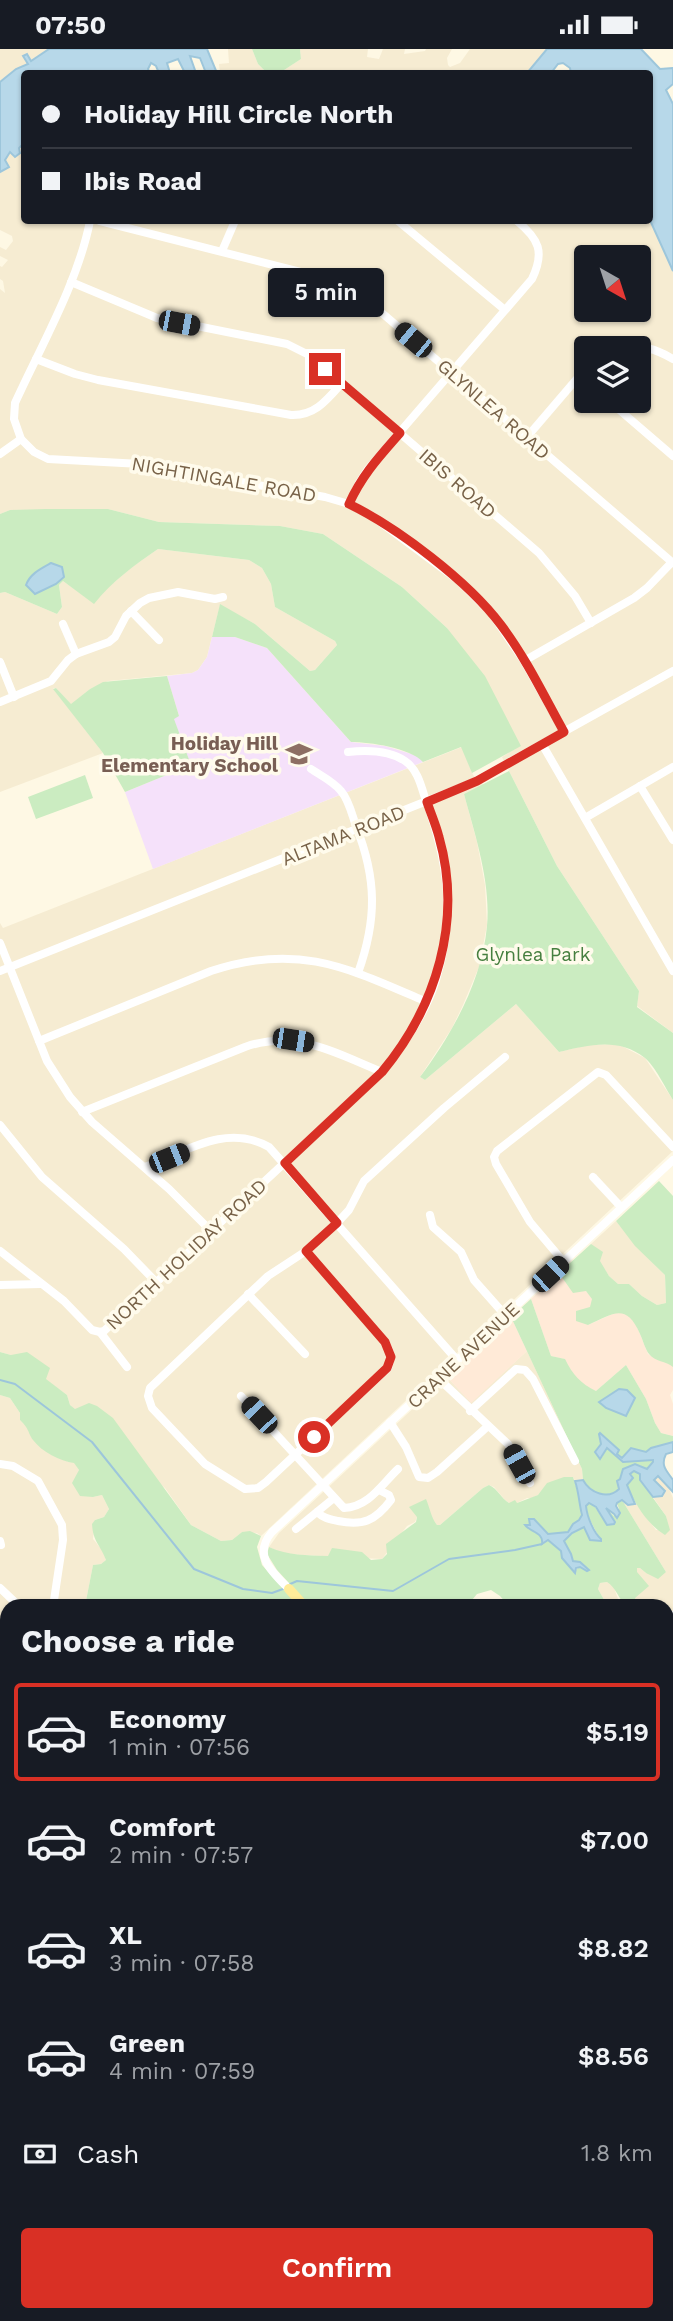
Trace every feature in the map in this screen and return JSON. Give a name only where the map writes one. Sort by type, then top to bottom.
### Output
[{"type":"main road","points":[[286,1587],[297,1599]]},
{"type":"street","points":[[0,454],[22,439],[14,419],[15,403],[71,282],[83,253],[89,224]]},
{"type":"street","name":"GLYNLEA ROAD","points":[[112,224],[324,278],[348,288],[368,301],[672,563]]},
{"type":"street","points":[[222,251],[234,224]]},
{"type":"street","points":[[402,224],[505,310]]},
{"type":"street","points":[[349,504],[368,469],[532,279],[540,257],[536,238],[520,224]]},
{"type":"street","name":"IBIS ROAD","points":[[71,282],[157,318],[287,344],[309,355],[539,553],[575,596],[591,623]]},
{"type":"street","points":[[651,349],[673,359]]},
{"type":"street","points":[[36,359],[98,380],[291,415],[318,408],[342,383]]},
{"type":"street","points":[[527,437],[574,385]]},
{"type":"street","points":[[624,413],[673,456]]},
{"type":"street","name":"NIGHTINGALE ROAD","points":[[22,439],[34,451],[48,459],[141,464],[325,496],[349,504],[385,524],[458,580],[492,614],[524,661],[564,732]]},
{"type":"street","points":[[524,661],[634,598],[672,563]]},
{"type":"street","points":[[0,702],[51,681],[76,654],[109,642],[131,611],[149,598],[178,592],[215,600],[223,597]]},
{"type":"street","points":[[131,611],[159,640]]},
{"type":"street","points":[[63,624],[76,654]]},
{"type":"street","points":[[0,662],[14,697]]},
{"type":"street","name":"ALTAMA ROAD","points":[[0,971],[477,781],[673,671]]},
{"type":"street","points":[[542,744],[673,971]]},
{"type":"street","name":"NORTH HOLIDAY ROAD","points":[[100,1332],[382,1072],[403,1045],[427,1002],[435,982],[446,927],[448,896],[439,837],[417,776],[407,762],[377,752],[348,752]]},
{"type":"street","points":[[585,818],[673,767]]},
{"type":"street","points":[[311,769],[340,789],[368,858],[373,904],[368,944],[358,973]]},
{"type":"street","points":[[640,786],[673,840]]},
{"type":"street","points":[[0,943],[39,1041],[58,1079],[82,1112],[145,1167],[211,1231]]},
{"type":"street","points":[[39,1041],[211,971],[236,963],[268,958],[315,960],[358,973],[427,1002]]},
{"type":"street","points":[[82,1112],[268,1040],[310,1043],[382,1072]]},
{"type":"street","points":[[306,1251],[385,1342],[391,1357],[387,1368],[266,1482],[253,1489],[242,1488],[205,1464],[152,1408],[148,1396],[150,1388],[268,1276],[306,1251],[337,1223],[349,1210],[364,1181],[505,1057]]},
{"type":"street","points":[[563,1261],[530,1222],[496,1164],[496,1151],[598,1072],[603,1073],[673,1147]]},
{"type":"street","points":[[0,1125],[42,1177],[124,1249],[156,1282]]},
{"type":"street","points":[[145,1167],[218,1138],[232,1136],[258,1141],[270,1147],[457,1360]]},
{"type":"street","name":"CRANE AVENUE","points":[[286,1587],[269,1567],[263,1555],[262,1549],[267,1538],[673,1160]]},
{"type":"street","points":[[593,1177],[621,1207]]},
{"type":"street","points":[[430,1215],[433,1227],[461,1252],[474,1280],[505,1315]]},
{"type":"street","points":[[0,1251],[64,1301],[92,1330],[100,1332],[127,1367]]},
{"type":"street","points":[[0,1285],[41,1284]]},
{"type":"street","points":[[248,1294],[305,1354]]},
{"type":"street","points":[[470,1411],[516,1369],[525,1370],[533,1379],[575,1461]]},
{"type":"street","points":[[438,1378],[508,1444],[530,1483]]},
{"type":"street","points":[[241,1396],[344,1508],[353,1508],[379,1490],[398,1469]]},
{"type":"street","points":[[390,1422],[406,1447],[419,1477],[428,1478],[488,1426]]},
{"type":"street","points":[[0,1464],[13,1465],[42,1486],[62,1525],[62,1551],[54,1599]]},
{"type":"street","points":[[317,1512],[332,1520],[357,1524],[365,1522],[391,1500],[389,1495],[379,1490]]},
{"type":"street","points":[[296,1529],[334,1498]]},
{"type":"shaded area","points":[[0,49],[49,49],[31,61],[24,57],[28,64],[16,69],[0,82]]},
{"type":"shaded area","points":[[228,49],[252,49],[258,64],[264,70],[220,70],[219,64],[229,63]]},
{"type":"shaded area","points":[[300,49],[368,49],[367,57],[379,59],[383,49],[405,49],[404,54],[426,49],[452,49],[447,58],[450,67],[460,63],[470,49],[547,49],[530,70],[284,70],[301,59]]},
{"type":"shaded area","name":"Glynlea Park","points":[[21,146],[21,224],[652,224],[673,271],[673,1033],[637,1006],[639,991],[557,866],[502,757],[520,746],[447,628],[402,587],[323,534],[280,526],[159,522],[108,509],[10,510],[0,514],[0,289],[5,293],[3,281],[0,279],[0,266],[8,260],[0,256],[0,247],[6,250],[13,241],[12,236],[0,230],[0,172],[9,167],[5,160],[6,155],[20,150]]},
{"type":"shaded area","points":[[158,549],[249,560],[262,568],[271,584],[275,607],[335,641],[337,645],[315,670],[310,671],[255,624],[220,605],[207,657],[198,670],[192,673],[108,681],[90,689],[71,705],[53,688],[103,753],[0,792],[0,593],[5,592],[57,614],[62,607],[59,585],[63,581],[94,603],[132,567]]},
{"type":"shaded area","name":"Holiday Hill Elementary School","points":[[212,637],[235,637],[267,648],[351,742],[385,746],[418,756],[423,762],[153,869],[125,792],[191,765],[173,718],[179,716],[167,676],[198,670],[207,657]]},
{"type":"shaded area","points":[[462,747],[473,775],[484,785],[464,794],[485,885],[487,925],[479,967],[463,1005],[452,1028],[420,1077],[425,1080],[516,1004],[559,1052],[587,1045],[618,1044],[645,1058],[673,1100],[673,1151],[261,1536],[257,1533],[242,1532],[232,1540],[221,1541],[191,1525],[165,1488],[70,1405],[67,1395],[11,1355],[0,1352],[0,923],[3,928]]},
{"type":"shaded area","points":[[616,1221],[665,1275],[666,1303],[657,1305],[629,1284],[618,1284],[599,1261],[591,1244]]},
{"type":"shaded area","points":[[559,1273],[569,1286],[586,1291],[593,1299],[588,1325],[617,1312],[626,1313],[635,1322],[648,1354],[671,1364],[673,1436],[661,1433],[646,1399],[626,1365],[596,1391],[583,1385],[564,1359],[551,1356],[531,1299]]},
{"type":"shaded area","points":[[511,1317],[527,1351],[471,1403],[447,1377]]},
{"type":"shaded area","points":[[527,1351],[582,1469],[583,1480],[575,1481],[573,1477],[517,1503],[509,1503],[489,1485],[440,1525],[432,1519],[417,1517],[382,1559],[284,1554],[269,1547],[279,1533],[447,1377],[471,1402]]},
{"type":"shaded area","points":[[0,1395],[10,1398],[20,1413],[20,1420],[68,1462],[74,1462],[79,1470],[77,1476],[93,1497],[102,1495],[109,1509],[104,1517],[95,1520],[93,1539],[103,1551],[106,1560],[93,1565],[86,1599],[0,1599]]},
{"type":"shaded area","points":[[658,1476],[667,1484],[673,1498],[673,1599],[634,1599],[637,1568],[646,1573],[666,1572],[622,1500],[632,1505],[635,1502],[656,1530],[669,1530],[666,1516],[653,1497],[662,1496],[665,1491],[654,1479]]},
{"type":"shaded area","points":[[600,1583],[613,1585],[618,1599],[604,1599],[598,1589]]},
{"type":"green space","points":[[252,49],[300,49],[301,59],[284,70],[264,70],[258,64]]},
{"type":"green space","points":[[108,509],[159,522],[280,526],[323,534],[402,587],[447,628],[485,676],[521,746],[472,773],[461,747],[423,762],[400,750],[351,742],[267,648],[235,637],[212,637],[220,604],[255,624],[310,671],[315,670],[337,645],[335,641],[275,607],[271,584],[262,568],[249,560],[158,549],[132,567],[94,604],[63,581],[59,585],[62,607],[57,614],[5,592],[0,593],[0,514],[10,510]]},
{"type":"green space","points":[[167,676],[179,716],[174,719],[191,765],[125,792],[103,753],[53,689],[56,688],[71,704],[103,682]]},
{"type":"green space","name":"Glynlea Park","points":[[509,771],[557,866],[639,991],[637,1007],[673,1033],[673,1100],[653,1066],[635,1051],[603,1044],[559,1052],[516,1004],[425,1080],[420,1077],[464,1006],[484,947],[487,893],[464,794]]},
{"type":"green space","points":[[85,775],[93,798],[36,819],[28,797]]},
{"type":"green space","points":[[659,1181],[673,1196],[673,1367],[649,1354],[635,1324],[624,1314],[618,1313],[588,1325],[576,1321],[576,1311],[590,1307],[592,1299],[586,1291],[573,1293],[559,1273],[591,1244],[603,1252],[600,1261],[609,1276],[618,1284],[629,1284],[657,1305],[666,1303],[665,1275],[635,1246],[616,1221]]},
{"type":"green space","points":[[531,1299],[551,1356],[565,1359],[578,1378],[596,1391],[626,1365],[646,1399],[661,1433],[673,1436],[673,1442],[651,1448],[646,1453],[631,1448],[622,1458],[628,1461],[654,1460],[647,1469],[639,1465],[621,1474],[616,1492],[600,1494],[588,1490],[582,1469],[511,1317]],"holes":[[[599,1434],[618,1450],[618,1455],[607,1448],[602,1457]]]},
{"type":"green space","points":[[0,1352],[11,1355],[27,1352],[50,1368],[46,1379],[67,1395],[70,1405],[75,1409],[89,1403],[113,1418],[191,1525],[221,1541],[232,1540],[242,1532],[250,1531],[261,1536],[257,1547],[262,1565],[293,1599],[86,1599],[93,1565],[106,1560],[95,1539],[92,1524],[104,1517],[109,1509],[102,1495],[80,1496],[72,1483],[79,1470],[74,1463],[41,1448],[20,1420],[20,1413],[10,1398],[0,1395]]},
{"type":"green space","points":[[634,1471],[640,1474],[640,1480],[666,1516],[670,1530],[665,1535],[647,1519],[630,1492],[627,1485],[630,1483],[630,1474]]},
{"type":"green space","points":[[573,1477],[581,1518],[568,1532],[548,1534],[536,1524],[528,1525],[528,1529],[538,1532],[543,1541],[548,1540],[561,1551],[573,1572],[580,1567],[588,1570],[580,1562],[573,1561],[564,1541],[571,1533],[584,1527],[590,1540],[601,1541],[586,1506],[593,1504],[607,1525],[612,1517],[606,1508],[614,1516],[619,1509],[617,1503],[622,1500],[666,1572],[658,1579],[637,1568],[637,1572],[649,1586],[635,1599],[621,1599],[607,1582],[600,1583],[598,1589],[604,1599],[503,1599],[491,1590],[477,1594],[473,1599],[304,1599],[277,1570],[267,1554],[269,1547],[291,1554],[328,1556],[332,1548],[362,1552],[371,1560],[382,1559],[387,1554],[386,1544],[416,1522],[417,1517],[409,1507],[426,1499],[433,1519],[440,1525],[489,1485],[509,1503],[515,1500],[517,1503],[538,1495],[547,1483]]},
{"type":"water","points":[[49,49],[207,49],[216,70],[205,70],[200,58],[190,56],[195,70],[184,70],[178,59],[167,63],[169,70],[158,70],[151,63],[148,70],[21,70],[20,153],[15,157],[10,152],[5,160],[9,167],[0,172],[0,82],[16,69],[28,64],[23,56],[27,54],[31,61]]},
{"type":"water","points":[[547,49],[641,49],[660,69],[673,68],[673,84],[666,90],[673,104],[673,271],[652,224],[653,70],[570,70],[563,63],[558,64],[553,70],[530,70]]},
{"type":"water","points":[[51,563],[62,567],[64,577],[35,594],[26,585],[28,581],[36,572]]},
{"type":"water","points":[[619,1389],[627,1390],[635,1398],[626,1416],[606,1408],[599,1402]]},
{"type":"water","points":[[600,1433],[619,1450],[617,1454],[622,1458],[631,1448],[646,1452],[673,1442],[673,1452],[666,1454],[664,1462],[673,1480],[673,1492],[658,1476],[654,1480],[665,1491],[662,1496],[653,1497],[640,1480],[640,1474],[634,1471],[630,1474],[633,1478],[627,1485],[635,1504],[628,1505],[622,1500],[617,1503],[620,1513],[617,1518],[606,1508],[614,1524],[607,1525],[596,1507],[589,1503],[586,1506],[588,1515],[601,1541],[590,1540],[584,1527],[564,1541],[573,1561],[580,1562],[589,1570],[580,1567],[576,1568],[575,1573],[562,1558],[561,1551],[548,1540],[542,1544],[541,1537],[525,1525],[530,1525],[529,1519],[534,1519],[548,1534],[568,1532],[582,1515],[575,1481],[583,1480],[600,1494],[610,1494],[619,1489],[617,1481],[623,1469],[635,1464],[647,1469],[653,1462],[623,1462],[607,1448],[600,1459],[595,1452],[601,1444]]},
{"type":"waterway","points":[[0,1380],[15,1384],[92,1442],[194,1569],[243,1589],[272,1593],[283,1589]]},
{"type":"waterway","points":[[288,1585],[297,1581],[393,1591],[449,1559],[542,1544]]},
{"type":"place","name":"Holiday Hill Elementary School","points":[[299,754]]},
{"type":"route","points":[[314,1437],[387,1368],[391,1357],[385,1342],[306,1251],[337,1223],[285,1163],[394,1058],[415,1025],[435,982],[445,938],[448,896],[443,854],[427,802],[477,781],[564,732],[510,638],[492,614],[458,580],[422,552],[385,524],[349,504],[368,469],[400,433],[325,369]]}]
